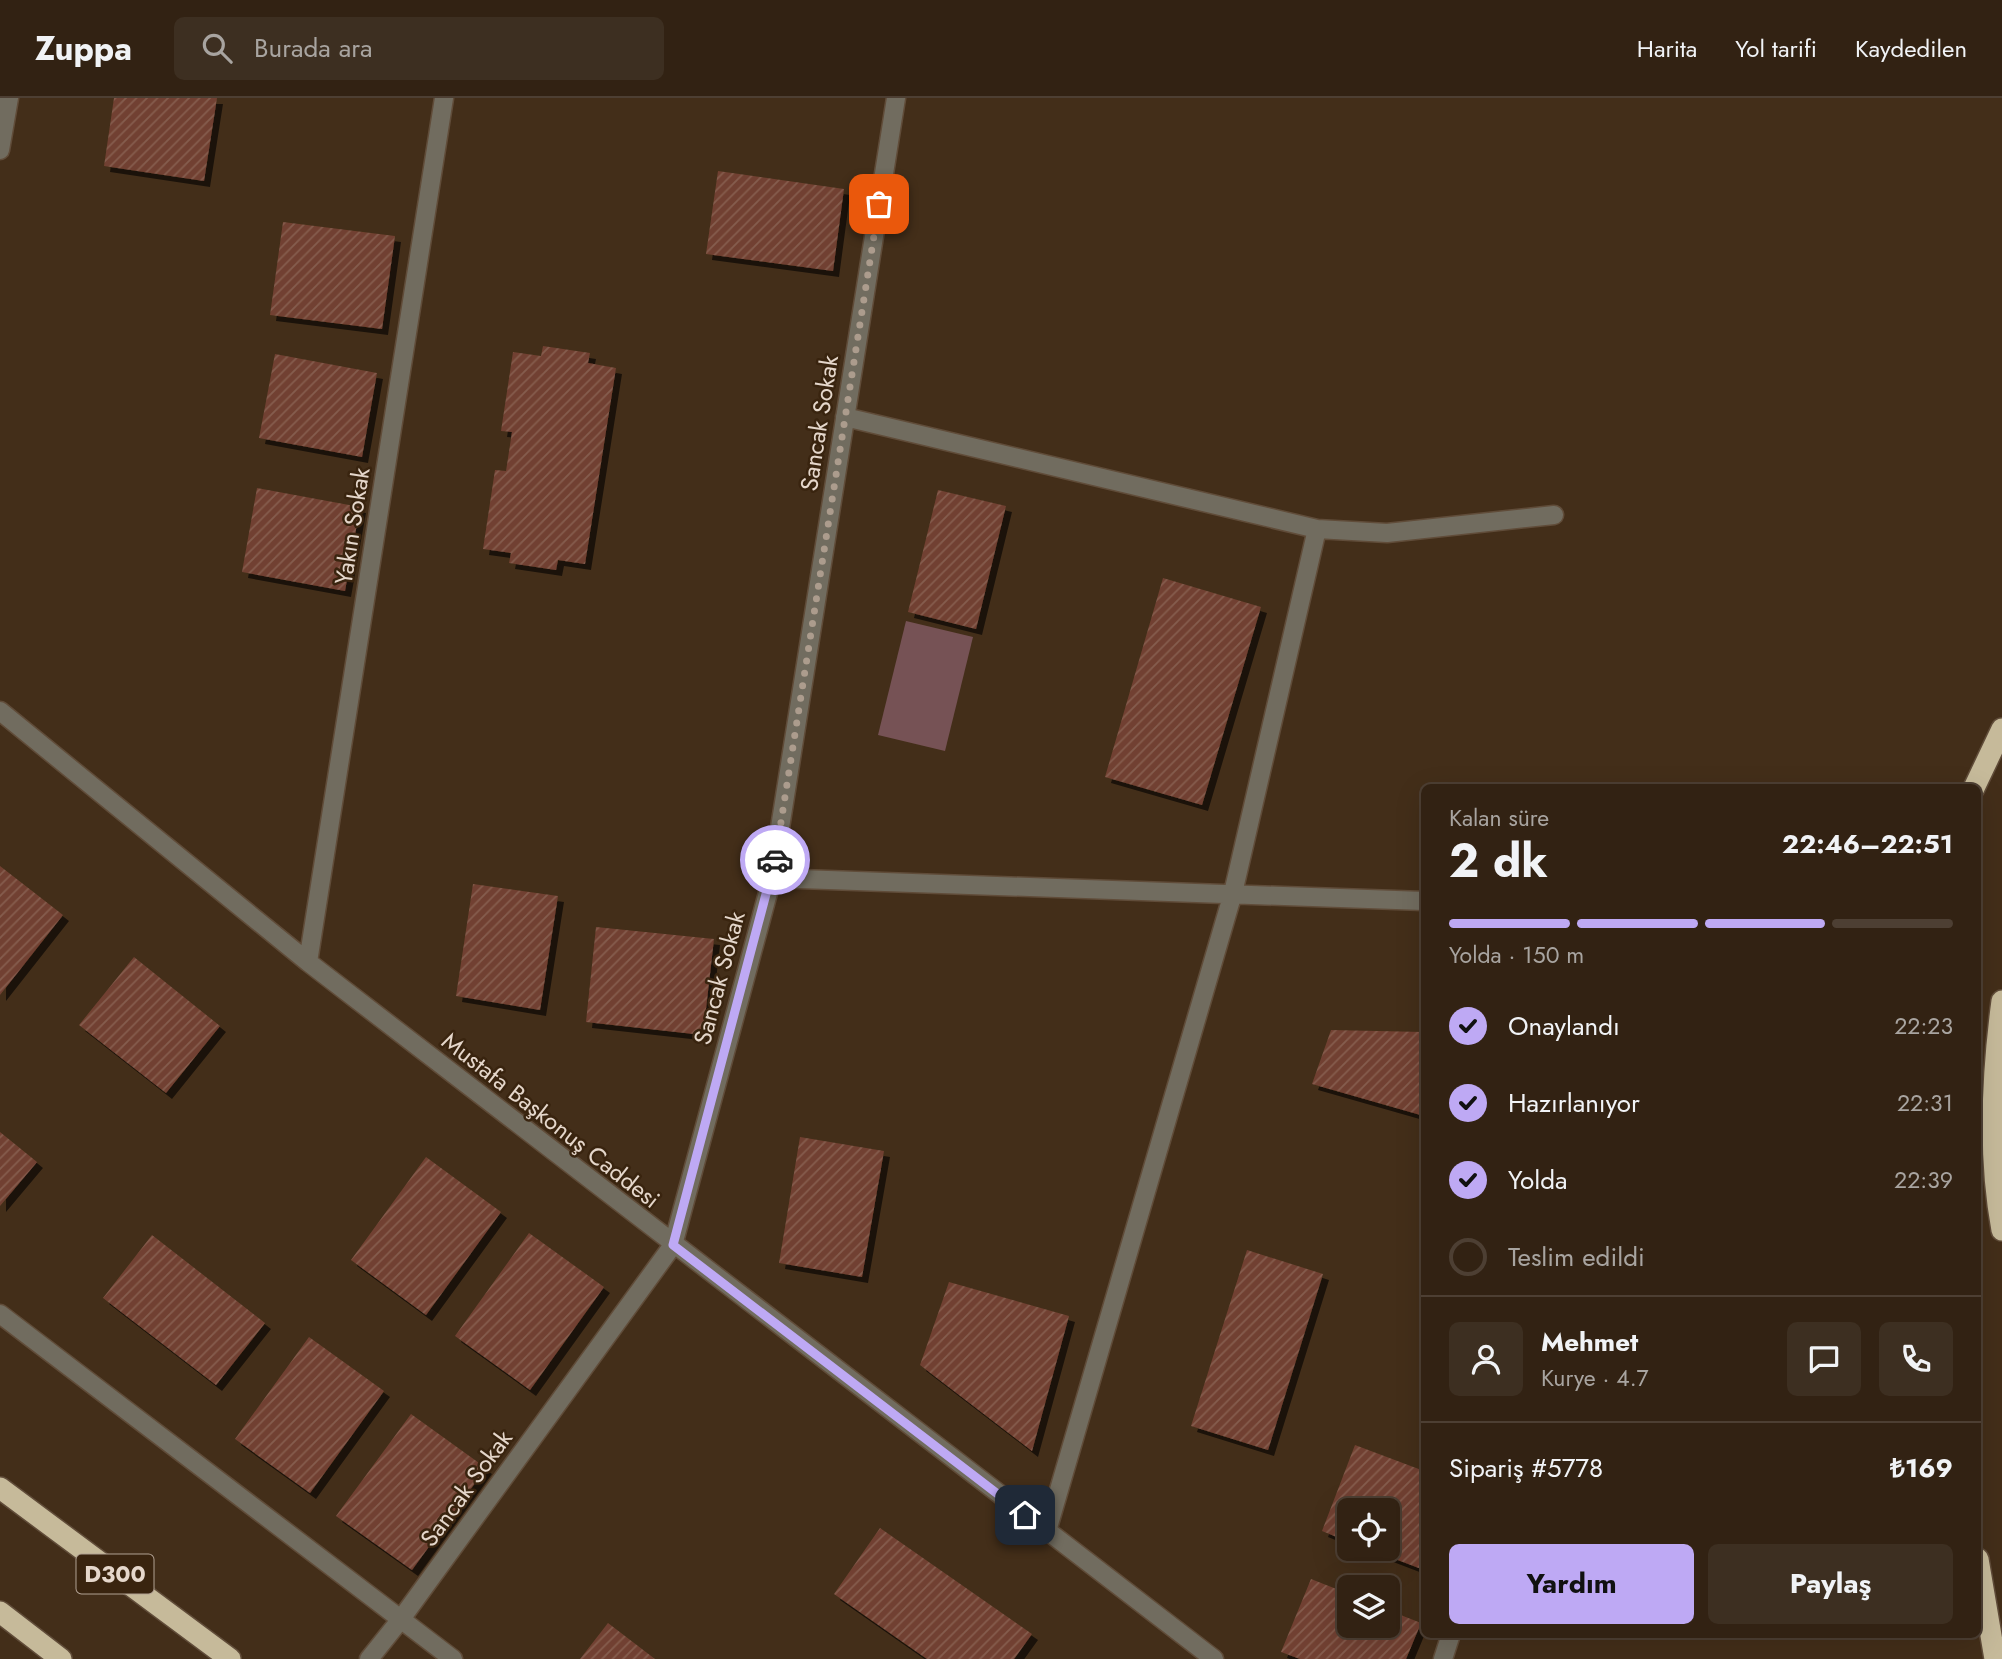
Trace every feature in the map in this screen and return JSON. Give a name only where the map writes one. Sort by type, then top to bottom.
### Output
[{"type":"highway","points":[[1976,784],[2002,729]]},
{"type":"highway","points":[[2002,1001],[1993,1097],[1995,1161],[2002,1230]]},
{"type":"highway","name":"D300","points":[[0,1488],[229,1659]]},
{"type":"highway","points":[[1981,1577],[1995,1659]]},
{"type":"highway","points":[[0,1612],[61,1659]]},
{"type":"street","points":[[0,150],[9,98]]},
{"type":"street","name":"Yakın Sokak","points":[[308,962],[444,98]]},
{"type":"street","name":"Sancak Sokak","points":[[369,1659],[401,1619],[673,1245],[772,878],[896,98]]},
{"type":"street","points":[[845,417],[1317,529],[1387,533],[1554,515]]},
{"type":"street","points":[[1047,1531],[1233,893],[1317,529]]},
{"type":"street","name":"Mustafa Başkonuş Caddesi","points":[[0,711],[308,962],[1214,1659]]},
{"type":"street","points":[[772,878],[1421,901]]},
{"type":"street","points":[[0,1314],[453,1659]]},
{"type":"street","points":[[1443,1659],[1450,1638]]},
{"type":"shaded area","points":[[906,621],[973,637],[945,751],[878,735]]},
{"type":"building","points":[[114,98],[217,98],[204,181],[104,166]]},
{"type":"building","points":[[718,171],[844,189],[833,271],[706,254]]},
{"type":"building","points":[[283,222],[395,236],[382,329],[270,315]]},
{"type":"building","points":[[543,346],[590,353],[588,363],[616,368],[585,564],[558,560],[556,570],[509,563],[511,553],[483,549],[495,470],[506,471],[512,432],[501,431],[513,352],[541,356]]},
{"type":"building","points":[[275,354],[377,373],[362,457],[259,438]]},
{"type":"building","points":[[257,488],[360,507],[345,591],[242,572]]},
{"type":"building","points":[[938,490],[1006,506],[976,629],[908,612]]},
{"type":"building","points":[[1163,578],[1261,607],[1202,805],[1105,777]]},
{"type":"building","points":[[0,866],[63,915],[0,995]]},
{"type":"building","points":[[473,884],[558,896],[540,1010],[456,996]]},
{"type":"building","points":[[596,927],[714,939],[703,1035],[586,1022]]},
{"type":"building","points":[[134,957],[220,1026],[166,1093],[79,1025]]},
{"type":"building","points":[[1331,1030],[1421,1032],[1421,1115],[1312,1084]]},
{"type":"building","points":[[0,1132],[37,1162],[0,1206]]},
{"type":"building","points":[[800,1137],[884,1151],[862,1277],[779,1263]]},
{"type":"building","points":[[426,1157],[501,1212],[426,1315],[351,1260]]},
{"type":"building","points":[[529,1233],[604,1287],[530,1390],[455,1336]]},
{"type":"building","points":[[152,1235],[265,1323],[216,1385],[103,1298]]},
{"type":"building","points":[[1247,1250],[1323,1274],[1268,1450],[1191,1426]]},
{"type":"building","points":[[949,1282],[1069,1316],[1032,1451],[920,1365]]},
{"type":"building","points":[[309,1337],[384,1391],[310,1493],[235,1439]]},
{"type":"building","points":[[411,1414],[486,1468],[412,1570],[336,1516]]},
{"type":"building","points":[[1355,1445],[1421,1470],[1421,1569],[1400,1561],[1400,1498],[1337,1498],[1337,1537],[1322,1531]]},
{"type":"building","points":[[880,1528],[1032,1634],[1014,1659],[927,1659],[834,1594]]},
{"type":"building","points":[[1311,1579],[1337,1589],[1337,1638],[1400,1638],[1400,1615],[1421,1623],[1406,1659],[1300,1659],[1281,1652]]},
{"type":"building","points":[[608,1623],[655,1659],[580,1659]]},
{"type":"way so far","points":[[775,860],[879,204]]},
{"type":"route","points":[[775,860],[673,1245],[1025,1515]]}]
